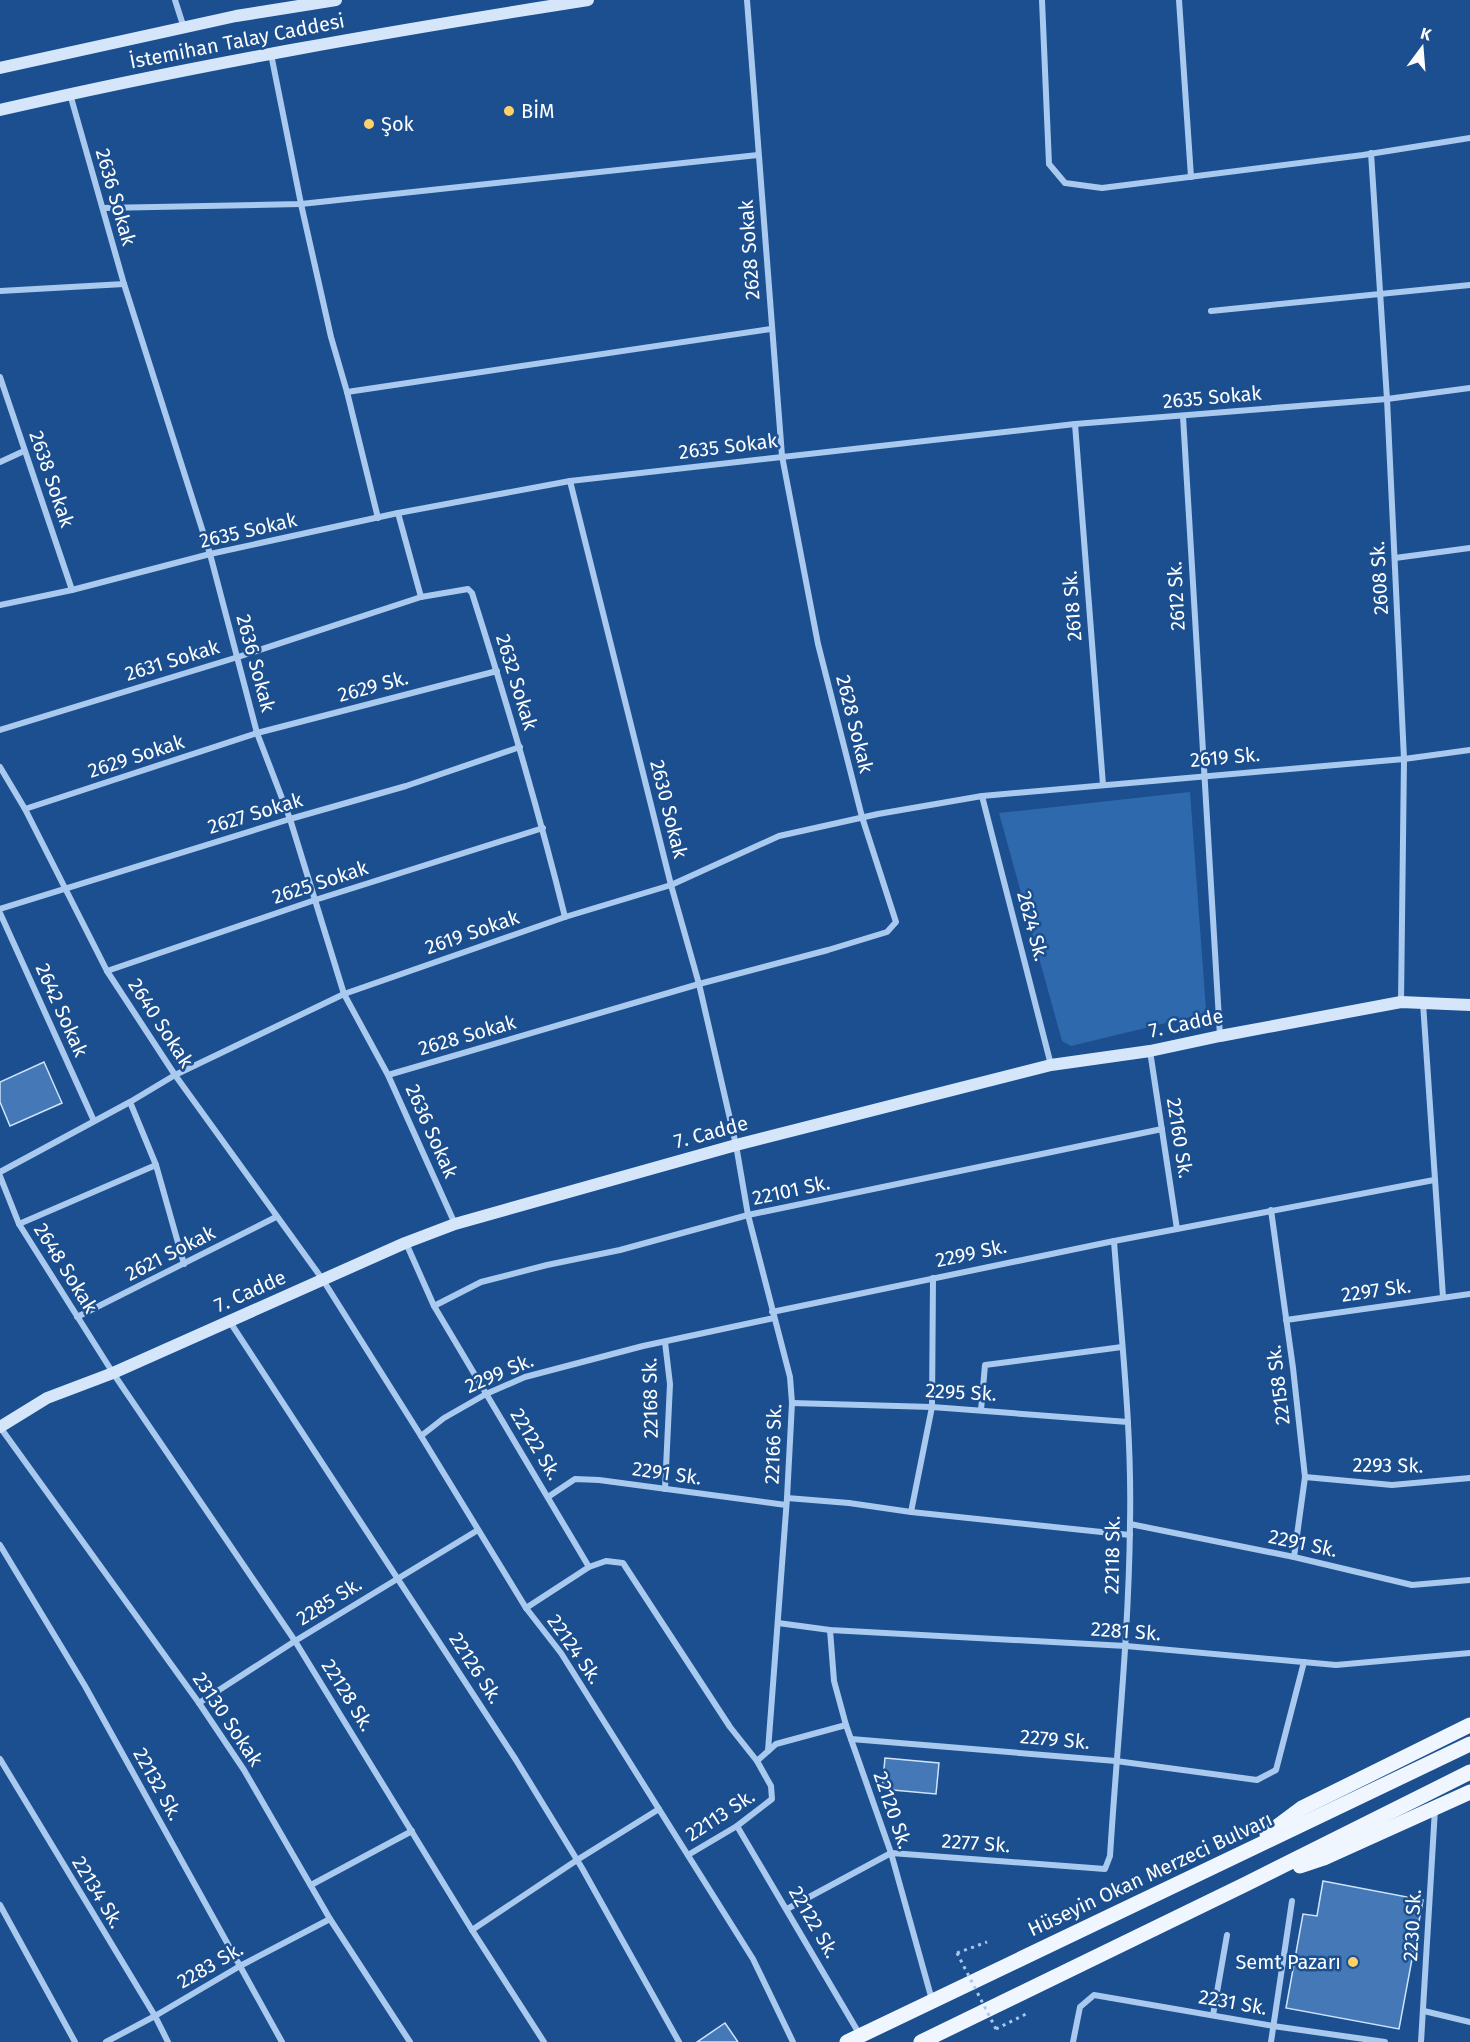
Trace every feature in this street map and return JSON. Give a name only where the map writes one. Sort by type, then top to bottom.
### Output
[{"type":"main road","points":[[1235,1857],[1302,1808],[1470,1725]]},
{"type":"main road","name":"Hüseyin Okan Merzeci Bulvarı","points":[[854,2039],[1470,1744]]},
{"type":"main road","points":[[921,2042],[1470,1772]]},
{"type":"main road","points":[[1246,1884],[1324,1858],[1470,1792]]},
{"type":"street","points":[[175,0],[184,28]]},
{"type":"street","name":"İstemihan Talay Caddesi","points":[[0,68],[184,28],[280,4],[336,0]]},
{"type":"street","name":"İstemihan Talay Caddesi","points":[[0,110],[69,94],[408,28],[588,0]]},
{"type":"street","name":"2628 Sokak","points":[[388,1075],[699,984],[828,950],[887,932],[896,922],[862,817],[818,644],[782,456],[747,0]]},
{"type":"street","points":[[1042,0],[1049,164],[1065,183],[1102,188],[1470,138]]},
{"type":"street","points":[[1179,0],[1191,177]]},
{"type":"street","points":[[271,54],[331,337],[378,518]]},
{"type":"street","name":"2636 Sokak","points":[[69,94],[124,284],[210,554],[257,733],[290,819],[344,994],[388,1075],[455,1224]]},
{"type":"street","name":"2608 Sk.","points":[[1371,153],[1387,399],[1404,759],[1401,1002]]},
{"type":"street","points":[[103,208],[301,204],[758,155]]},
{"type":"street","points":[[0,291],[124,284]]},
{"type":"street","points":[[1211,311],[1470,285]]},
{"type":"street","points":[[347,392],[771,329]]},
{"type":"street","name":"2638 Sokak","points":[[0,377],[72,590]]},
{"type":"street","name":"2635 Sokak","points":[[0,605],[72,590],[210,554],[398,513],[570,481],[1075,424],[1387,399],[1470,388]]},
{"type":"street","name":"2612 Sk.","points":[[1183,416],[1220,1036]]},
{"type":"street","name":"2618 Sk.","points":[[1075,424],[1102,785]]},
{"type":"street","points":[[0,462],[24,451]]},
{"type":"street","name":"2630 Sokak","points":[[570,481],[671,885],[699,984],[736,1145]]},
{"type":"street","points":[[398,513],[421,597]]},
{"type":"street","points":[[1395,558],[1470,548]]},
{"type":"street","name":"2632 Sokak","points":[[421,597],[468,589],[472,593],[520,747],[566,917]]},
{"type":"street","name":"2631 Sokak","points":[[0,730],[238,657],[421,597]]},
{"type":"street","name":"2629 Sk.","points":[[257,733],[497,671]]},
{"type":"street","name":"2629 Sokak","points":[[25,809],[257,733]]},
{"type":"street","name":"2627 Sokak","points":[[0,911],[65,888],[406,786],[520,747]]},
{"type":"street","name":"2619 Sk.","points":[[982,796],[1404,759],[1470,750]]},
{"type":"street","name":"2640 Sokak","points":[[0,767],[25,809],[107,971],[175,1075],[323,1280]]},
{"type":"street","name":"2619 Sokak","points":[[0,1174],[175,1075],[344,994],[566,917],[671,885],[779,836],[862,817],[982,796]]},
{"type":"street","name":"2624 Sk.","points":[[982,796],[1052,1065]]},
{"type":"street","name":"2625 Sokak","points":[[107,971],[315,900],[543,828]]},
{"type":"street","name":"2642 Sokak","points":[[0,911],[94,1121]]},
{"type":"street","name":"7. Cadde","points":[[0,1427],[47,1398],[113,1373],[405,1243],[455,1224],[736,1145],[1052,1065],[1150,1051],[1401,1002],[1470,1005]]},
{"type":"street","points":[[1423,1003],[1443,1297]]},
{"type":"street","name":"22160 Sk.","points":[[1150,1051],[1177,1229]]},
{"type":"street","points":[[130,1102],[156,1165],[184,1264]]},
{"type":"street","name":"22101 Sk.","points":[[435,1306],[481,1282],[620,1250],[748,1215],[1162,1129]]},
{"type":"street","name":"22166 Sk.","points":[[736,1145],[748,1215],[790,1377],[792,1403],[787,1502],[768,1751]]},
{"type":"street","points":[[19,1224],[156,1165]]},
{"type":"street","name":"2648 Sokak","points":[[0,1174],[19,1224],[113,1373]]},
{"type":"street","name":"2299 Sk.","points":[[421,1436],[444,1418],[486,1394],[525,1377],[643,1346],[933,1278],[1270,1210],[1434,1180]]},
{"type":"street","name":"22158 Sk.","points":[[1270,1210],[1305,1477],[1294,1557]]},
{"type":"street","name":"2621 Sokak","points":[[77,1317],[276,1217]]},
{"type":"street","name":"22118 Sk.","points":[[1105,1869],[1110,1856],[1126,1647],[1130,1535],[1128,1422],[1114,1241]]},
{"type":"street","name":"22122 Sk.","points":[[405,1243],[435,1306],[589,1567]]},
{"type":"street","points":[[911,1512],[932,1407],[933,1278]]},
{"type":"street","name":"22124 Sk.","points":[[323,1280],[526,1608],[561,1653],[753,1959],[793,2042]]},
{"type":"street","name":"2297 Sk.","points":[[1286,1320],[1470,1294]]},
{"type":"street","name":"22126 Sk.","points":[[230,1322],[507,1745],[577,1860],[679,2042]]},
{"type":"street","name":"22168 Sk.","points":[[665,1342],[670,1384],[666,1489]]},
{"type":"street","points":[[981,1410],[985,1365],[1122,1347]]},
{"type":"street","name":"22128 Sk.","points":[[113,1373],[295,1641],[472,1930],[544,2042]]},
{"type":"street","name":"2295 Sk.","points":[[792,1403],[932,1407],[1128,1422]]},
{"type":"street","name":"23130 Sokak","points":[[0,1427],[199,1703],[244,1770],[330,1918],[410,2042]]},
{"type":"street","name":"2293 Sk.","points":[[1305,1477],[1392,1485],[1470,1478]]},
{"type":"street","name":"2291 Sk.","points":[[548,1497],[574,1479],[598,1480],[787,1502],[849,1503],[911,1512],[1130,1535]]},
{"type":"street","name":"2291 Sk.","points":[[1130,1524],[1294,1557],[1412,1585],[1470,1580]]},
{"type":"street","name":"2285 Sk.","points":[[199,1703],[295,1641],[478,1530]]},
{"type":"street","name":"22132 Sk.","points":[[0,1545],[85,1686],[282,2042]]},
{"type":"street","points":[[526,1608],[589,1567],[606,1561],[623,1563],[730,1727],[757,1761]]},
{"type":"street","name":"2281 Sk.","points":[[778,1623],[830,1630],[1126,1647],[1336,1665],[1470,1653]]},
{"type":"street","name":"22120 Sk.","points":[[830,1630],[834,1682],[846,1725],[891,1853],[932,2000]]},
{"type":"street","name":"2279 Sk.","points":[[851,1739],[1116,1761],[1257,1780],[1276,1770],[1304,1662]]},
{"type":"street","name":"22113 Sk.","points":[[688,1855],[737,1826],[772,1799],[771,1786],[757,1761],[776,1744],[846,1725]]},
{"type":"street","name":"22134 Sk.","points":[[0,1759],[155,2016],[168,2042]]},
{"type":"street","name":"22113 Sk.","points":[[472,1930],[659,1809]]},
{"type":"street","name":"2230 Sk.","points":[[1421,2042],[1435,1809]]},
{"type":"street","name":"22122 Sk.","points":[[737,1826],[787,1909],[854,2039]]},
{"type":"street","points":[[310,1885],[412,1831]]},
{"type":"street","points":[[787,1909],[891,1853]]},
{"type":"street","name":"2277 Sk.","points":[[891,1853],[1105,1869]]},
{"type":"street","points":[[1271,2042],[1292,1901]]},
{"type":"street","points":[[0,1905],[75,2042]]},
{"type":"street","name":"2283 Sk.","points":[[106,2042],[330,1918]]},
{"type":"street","points":[[1213,2015],[1227,1935]]},
{"type":"street","name":"2231 Sk.","points":[[1073,2042],[1080,2007],[1094,1995],[1273,2026],[1385,2042]]},
{"type":"street","points":[[1424,2012],[1470,2022]]},
{"type":"path","points":[[987,1942],[957,1953],[996,2029],[1028,2013]]},
{"type":"shaded area","points":[[1190,792],[1206,1010],[1199,1015],[1071,1046],[1062,1041],[999,813]]},
{"type":"building","points":[[44,1062],[62,1103],[10,1126],[0,1102],[0,1082]]},
{"type":"building","points":[[885,1758],[939,1763],[936,1794],[882,1789]]},
{"type":"building","name":"Semt Pazarı","points":[[1323,1881],[1423,1900],[1399,2029],[1286,2008],[1303,1914],[1317,1916]]},
{"type":"building","points":[[725,2023],[738,2042],[697,2042]]},
{"type":"place","name":"BİM","points":[[509,111]]},
{"type":"place","name":"Şok","points":[[369,124]]},
{"type":"place","name":"Semt Pazarı","points":[[1353,1962]]}]
